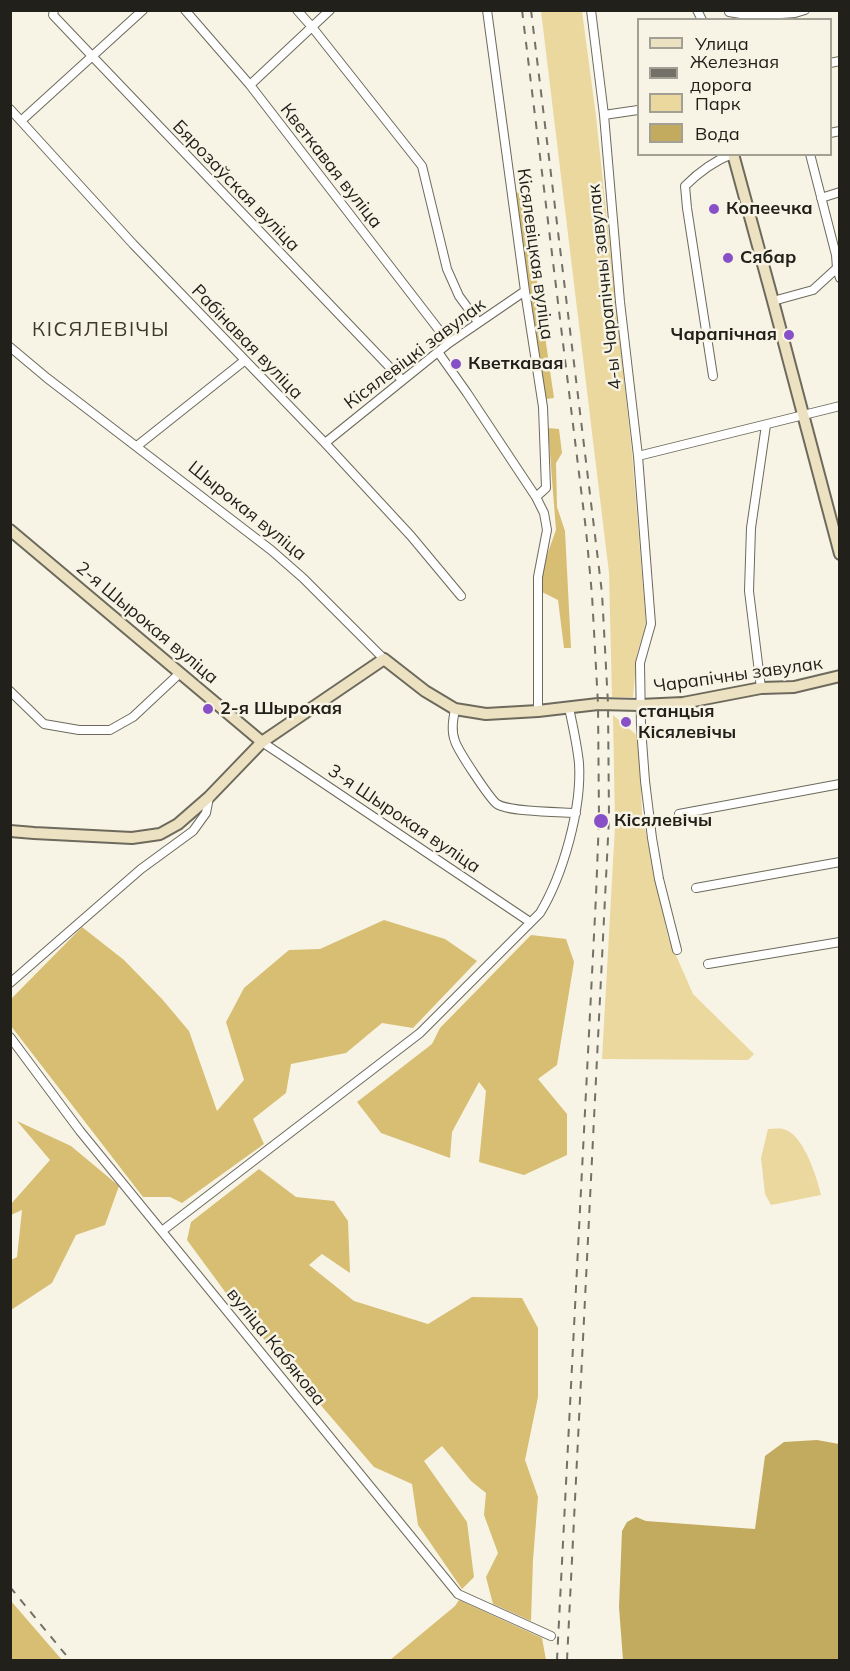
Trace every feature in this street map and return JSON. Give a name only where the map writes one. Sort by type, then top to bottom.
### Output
[{"type":"street","name":"Бярозаўская вуліца","points":[[54,10],[53,15],[402,380]]},
{"type":"street","points":[[22,120],[142,10]]},
{"type":"street","name":"Кветкавая вуліца","points":[[185,10],[250,85],[449,343]]},
{"type":"street","points":[[297,10],[422,166],[447,269],[459,296],[478,322]]},
{"type":"street","points":[[250,85],[330,10]]},
{"type":"street","name":"Кісялевіцкая вуліца","points":[[487,10],[543,407],[546,488],[536,497]]},
{"type":"street","name":"4-ы Чарапічны завулак","points":[[591,10],[604,115],[620,302],[638,456],[651,624],[640,663],[645,781],[659,879],[677,950]]},
{"type":"street","points":[[730,11],[753,16],[795,13],[805,10]]},
{"type":"street","name":"Рабінавая вуліца","points":[[10,109],[133,244],[325,443],[411,536],[461,596]]},
{"type":"street","points":[[604,115],[637,110]]},
{"type":"street","points":[[713,376],[687,208],[686,186],[698,174],[728,156]]},
{"type":"street","points":[[733,156],[840,554]]},
{"type":"street","points":[[810,156],[838,254],[837,268],[840,278]]},
{"type":"street","points":[[821,198],[840,192]]},
{"type":"street","points":[[773,301],[813,290],[837,268]]},
{"type":"street","name":"Кісялевіцкі завулак","points":[[325,443],[449,343],[525,291]]},
{"type":"street","name":"Шырокая вуліца","points":[[10,347],[47,378],[272,550],[384,659],[425,691],[455,709],[486,714],[598,704],[640,705]]},
{"type":"street","points":[[438,352],[536,497],[544,513],[547,530],[538,577],[538,711]]},
{"type":"street","points":[[136,446],[244,361]]},
{"type":"street","points":[[638,456],[840,406]]},
{"type":"street","points":[[761,688],[749,591],[751,528],[766,425]]},
{"type":"street","name":"2-я Шырокая вуліца","points":[[10,530],[262,742]]},
{"type":"street","points":[[10,831],[132,838],[160,834],[178,824],[209,797],[262,742],[384,659]]},
{"type":"street","points":[[10,691],[44,724],[79,730],[110,730],[133,717],[180,673]]},
{"type":"street","name":"Чарапічны завулак","points":[[640,705],[683,703],[761,688],[794,687],[840,676]]},
{"type":"street","points":[[162,1231],[420,1033],[540,913],[560,873],[576,813],[579,763],[570,708]]},
{"type":"street","points":[[455,709],[452,728],[454,741],[467,764],[496,804],[576,813]]},
{"type":"street","name":"3-я Шырокая вуліца","points":[[262,742],[530,922]]},
{"type":"street","points":[[679,814],[840,784]]},
{"type":"street","points":[[10,983],[141,869],[193,831],[206,813],[209,797]]},
{"type":"street","points":[[696,888],[840,862]]},
{"type":"street","points":[[708,964],[840,942]]},
{"type":"street","name":"вуліца Кабякова","points":[[10,1037],[80,1131],[458,1594],[551,1636]]},
{"type":"green space","points":[[541,11],[582,11],[596,116],[632,453],[646,624],[637,654],[633,697],[612,697],[609,573]]},
{"type":"green space","points":[[613,715],[639,737],[642,814],[668,937],[693,994],[754,1054],[748,1060],[602,1059],[615,826]]},
{"type":"green space","points":[[768,1129],[783,1129],[797,1138],[808,1157],[821,1195],[771,1205],[765,1194],[761,1158]]},
{"type":"shaded area","points":[[524,192],[554,398],[546,399],[515,193]]},
{"type":"shaded area","points":[[548,428],[559,429],[562,453],[556,463],[557,507],[565,531],[571,648],[564,648],[558,600],[542,592],[542,569],[556,530]]},
{"type":"shaded area","points":[[384,920],[445,939],[477,961],[413,1028],[382,1023],[346,1053],[291,1064],[286,1093],[253,1119],[264,1144],[182,1203],[170,1197],[143,1197],[11,1026],[11,999],[82,927],[124,960],[189,1031],[217,1111],[244,1080],[226,1022],[244,988],[289,950],[320,949]]},
{"type":"shaded area","points":[[531,935],[566,939],[574,962],[557,1065],[538,1079],[567,1114],[567,1155],[524,1175],[479,1162],[486,1091],[479,1082],[452,1132],[450,1158],[381,1133],[357,1102],[432,1044],[440,1028]]},
{"type":"shaded area","points":[[17,1121],[71,1146],[119,1186],[105,1225],[76,1235],[52,1283],[11,1310],[11,1260],[17,1257],[22,1210],[11,1215],[11,1204],[50,1160]]},
{"type":"shaded area","points":[[259,1169],[296,1197],[334,1201],[348,1221],[350,1273],[322,1254],[309,1265],[354,1301],[428,1324],[472,1297],[522,1298],[538,1328],[538,1397],[525,1460],[538,1497],[531,1621],[493,1604],[486,1577],[498,1553],[484,1515],[486,1493],[471,1481],[442,1446],[424,1461],[467,1522],[474,1577],[462,1589],[418,1525],[412,1484],[374,1467],[237,1308],[187,1240],[191,1222]]},
{"type":"shaded area","points":[[459,1600],[542,1638],[546,1660],[390,1660],[455,1606]]},
{"type":"shaded area","points":[[11,1601],[62,1660],[11,1660]]},
{"type":"water","points":[[817,1440],[839,1444],[839,1660],[623,1660],[619,1607],[622,1531],[627,1522],[636,1517],[646,1521],[755,1529],[765,1456],[784,1442]]},
{"type":"railway","points":[[522,10],[586,530],[598,704],[599,818],[596,896],[557,1660]]},
{"type":"railway","points":[[531,10],[602,593],[608,704],[609,818],[567,1660]]},
{"type":"railway","points":[[10,1587],[70,1660]]},
{"type":"place","name":"Копеечка","points":[[714,209]]},
{"type":"place","name":"Сябар","points":[[728,258]]},
{"type":"place","name":"Чарапічная","points":[[789,335]]},
{"type":"place","name":"Кветкавая","points":[[456,364]]},
{"type":"place","name":"2-я Шырокая","points":[[208,709]]},
{"type":"place","name":"станцыя Кісялевічы","points":[[626,722]]},
{"type":"place","name":"Кісялевічы","points":[[601,821]]},
{"type":"district","name":"КІСЯЛЕВІЧЫ","points":[[101,330]]}]
